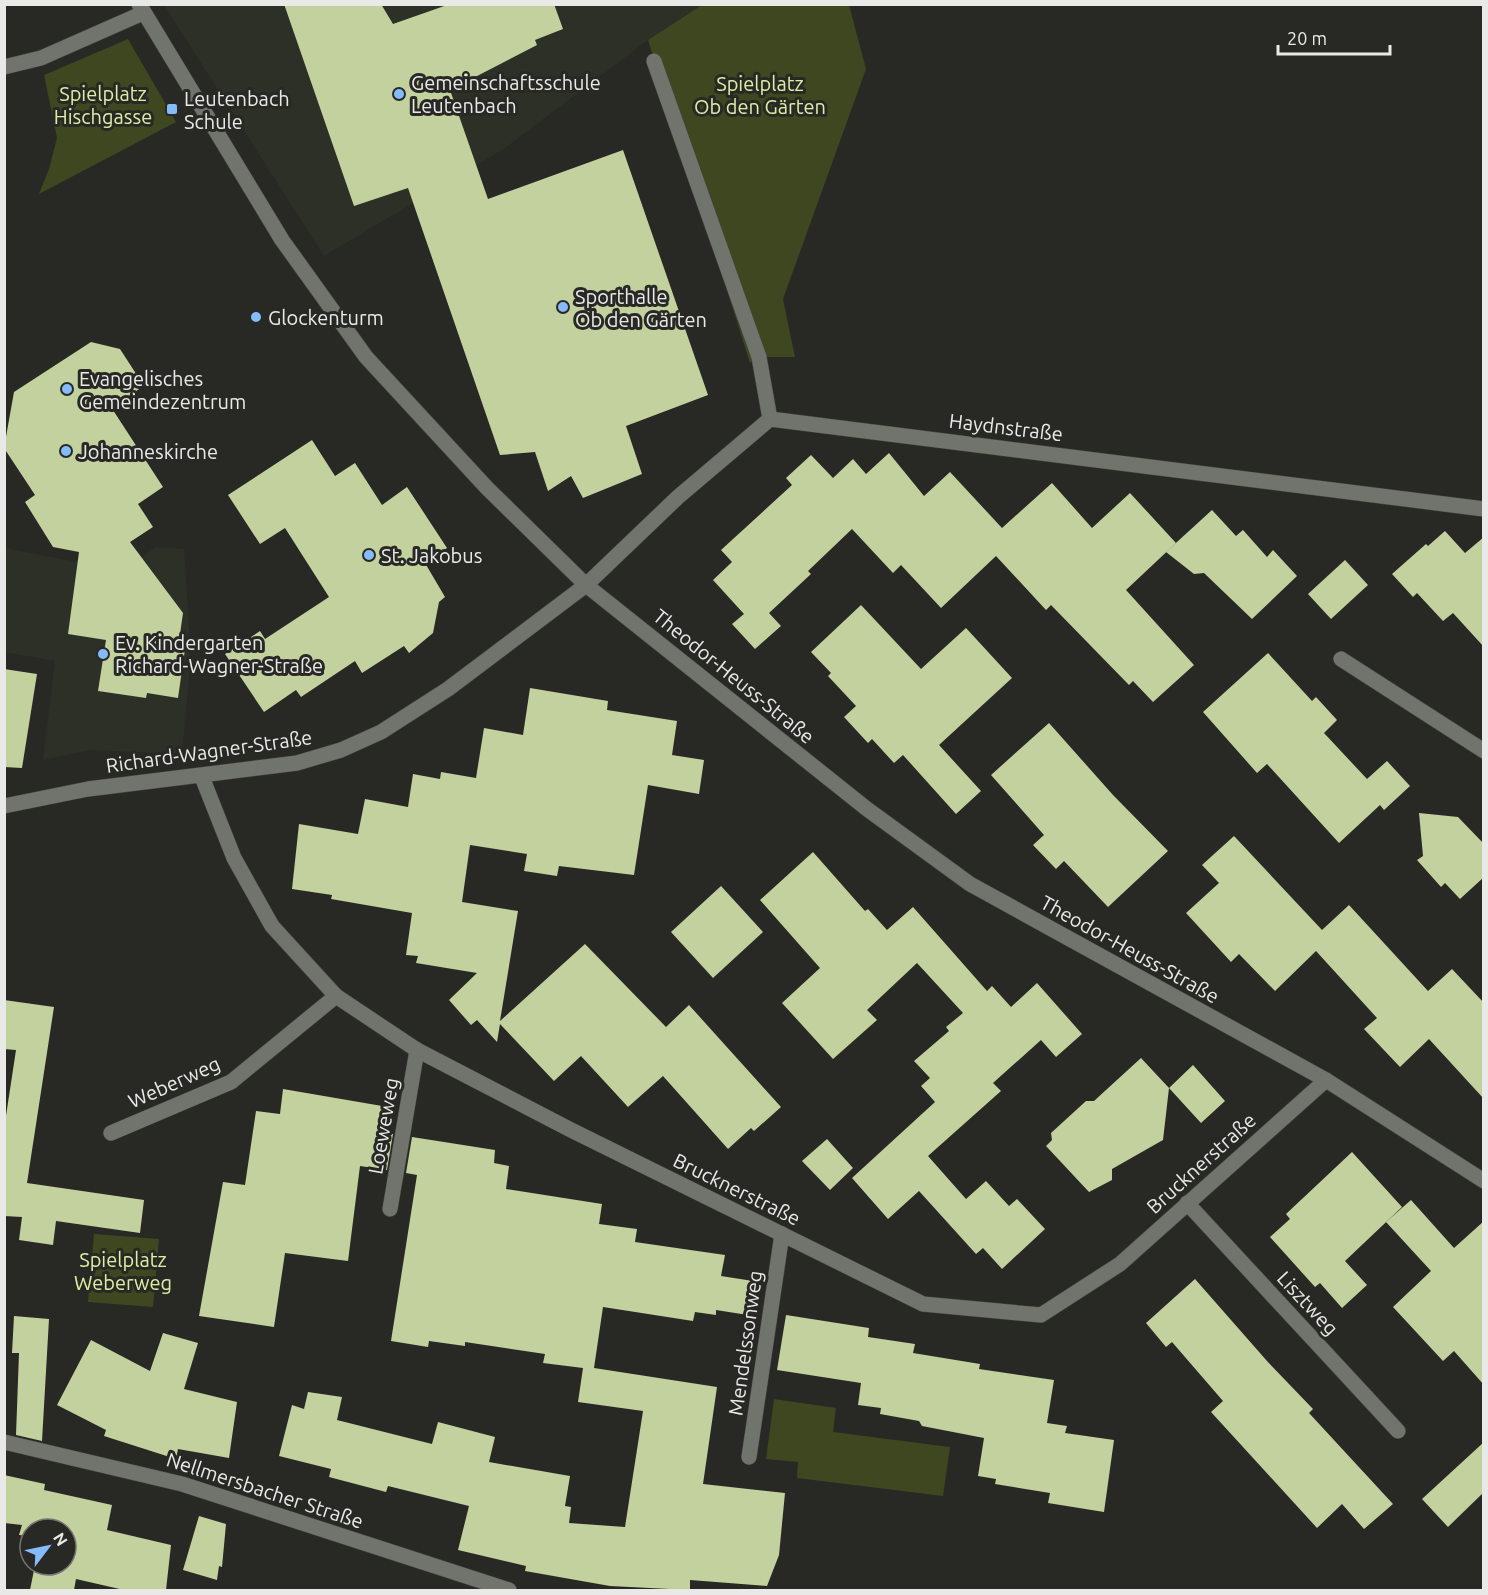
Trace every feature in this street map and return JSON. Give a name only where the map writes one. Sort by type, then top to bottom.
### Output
[{"type":"street","points":[[4,67],[41,58],[141,9]]},
{"type":"street","name":"Theodor-Heuss-Straße","points":[[141,9],[282,240],[366,357],[478,479],[586,585],[867,809],[970,885],[1326,1080],[1484,1181]]},
{"type":"street","points":[[586,585],[678,498],[770,419],[759,357],[654,61]]},
{"type":"street","name":"Haydnstraße","points":[[770,419],[1484,509]]},
{"type":"street","name":"Richard-Wagner-Straße","points":[[4,806],[88,789],[202,777],[297,763],[341,750],[381,732],[448,689],[586,585]]},
{"type":"street","points":[[1341,658],[1484,751]]},
{"type":"street","name":"Brucknerstraße","points":[[202,777],[234,858],[272,926],[336,996],[417,1050],[571,1130],[923,1304],[1041,1315],[1120,1264],[1326,1080]]},
{"type":"street","name":"Weberweg","points":[[111,1133],[231,1082],[336,996]]},
{"type":"street","name":"Loeweweg","points":[[390,1209],[417,1050]]},
{"type":"street","name":"Lisztweg","points":[[1187,1203],[1398,1431]]},
{"type":"street","name":"Mendelssonweg","points":[[749,1457],[782,1234]]},
{"type":"street","name":"Nellmersbacher Straße","points":[[4,1442],[182,1484],[509,1590]]},
{"type":"shaded area","name":"Gemeinschaftsschule Leutenbach","points":[[164,5],[702,5],[648,40],[505,148],[324,256]]},
{"type":"shaded area","name":"Ev. Kindergarten Richard-Wagner-Straße","points":[[156,547],[184,549],[191,656],[182,754],[90,750],[43,760],[55,661],[5,652],[4,548],[124,571]]},
{"type":"green space","name":"Spielplatz Ob den Gärten","points":[[702,5],[849,5],[866,69],[783,299],[795,357],[759,357],[750,363],[648,40]]},
{"type":"green space","name":"Spielplatz Hischgasse","points":[[128,39],[176,122],[39,194],[49,169],[57,138],[44,75]]},
{"type":"green space","name":"Spielplatz Weberweg","points":[[94,1234],[159,1239],[153,1307],[88,1302]]},
{"type":"green space","points":[[774,1399],[836,1408],[833,1432],[950,1447],[943,1496],[797,1478],[798,1462],[766,1459]]},
{"type":"building","name":"Sporthalle Ob den Gärten","points":[[284,4],[381,4],[393,24],[450,4],[554,4],[563,29],[535,40],[537,45],[450,90],[488,199],[623,150],[708,395],[626,426],[642,474],[583,498],[571,476],[548,491],[535,452],[500,455],[408,188],[354,206]]},
{"type":"building","name":"Johanneskirche","points":[[91,342],[120,349],[144,386],[111,407],[163,487],[138,504],[153,527],[130,542],[183,613],[178,648],[185,649],[178,698],[147,693],[146,698],[98,691],[106,640],[68,634],[79,552],[53,547],[25,502],[35,495],[4,448],[14,392]]},
{"type":"building","name":"St. Jakobus","points":[[312,440],[335,476],[355,463],[382,505],[407,487],[447,548],[425,563],[445,597],[439,602],[433,633],[409,653],[404,646],[362,673],[355,661],[301,697],[296,690],[264,712],[225,654],[260,631],[265,639],[329,597],[285,528],[260,544],[228,495]]},
{"type":"building","points":[[889,453],[924,496],[950,472],[1002,528],[1052,483],[1092,528],[1130,493],[1176,543],[1126,590],[1194,665],[1153,702],[1133,681],[1129,685],[1051,605],[1046,610],[996,556],[941,608],[901,565],[893,573],[852,529],[808,571],[811,574],[769,613],[781,626],[755,649],[732,624],[744,614],[713,580],[732,562],[721,550],[792,485],[786,478],[811,455],[833,478],[853,459],[866,474]]},
{"type":"building","points":[[1212,510],[1236,536],[1243,530],[1267,557],[1273,550],[1297,576],[1252,619],[1204,573],[1194,574],[1166,552]]},
{"type":"building","points":[[1445,531],[1465,553],[1484,537],[1484,647],[1453,613],[1443,621],[1417,593],[1413,597],[1392,574],[1426,544],[1428,546]]},
{"type":"building","points":[[1345,560],[1368,585],[1331,619],[1308,594]]},
{"type":"building","points":[[861,605],[921,669],[966,628],[1012,678],[939,745],[981,791],[956,814],[903,755],[894,763],[872,739],[868,743],[844,717],[856,706],[828,676],[831,673],[811,652]]},
{"type":"building","points":[[1268,653],[1312,701],[1316,697],[1337,720],[1324,733],[1367,779],[1387,761],[1410,786],[1384,810],[1380,805],[1339,843],[1267,764],[1257,773],[1203,712]]},
{"type":"building","points":[[4,669],[37,674],[22,768],[4,767]]},
{"type":"building","points":[[530,688],[608,701],[607,710],[677,721],[672,755],[704,760],[699,794],[648,785],[634,875],[559,866],[557,876],[524,871],[527,854],[470,845],[462,902],[518,911],[500,1021],[585,944],[666,1027],[689,1005],[781,1107],[754,1131],[751,1128],[728,1149],[663,1076],[628,1107],[581,1056],[554,1081],[500,1024],[497,1042],[477,1020],[471,1025],[449,1000],[477,973],[416,963],[418,956],[406,955],[412,913],[331,899],[332,895],[292,889],[299,824],[358,834],[365,799],[408,807],[413,774],[440,779],[441,772],[476,778],[484,728],[523,735]]},
{"type":"building","points":[[1049,723],[1113,795],[1168,851],[1108,907],[1064,861],[1056,869],[1033,845],[1044,835],[991,775]]},
{"type":"building","points":[[1419,813],[1458,817],[1484,844],[1484,877],[1460,899],[1445,883],[1441,887],[1417,860],[1423,856]]},
{"type":"building","points":[[1234,836],[1322,930],[1349,905],[1428,991],[1452,969],[1484,1003],[1484,1099],[1429,1039],[1400,1067],[1364,1029],[1377,1018],[1316,951],[1275,991],[1239,954],[1231,962],[1186,913],[1219,883],[1202,865]]},
{"type":"building","points":[[813,852],[865,911],[868,909],[887,930],[913,907],[987,991],[992,986],[1011,1007],[1037,983],[1082,1034],[1056,1057],[1041,1040],[993,1083],[1001,1091],[928,1156],[966,1199],[986,1181],[1009,1206],[1017,1199],[1045,1229],[1002,1269],[983,1248],[976,1254],[919,1191],[888,1219],[852,1178],[935,1102],[921,1086],[930,1078],[914,1061],[949,1031],[946,1027],[963,1013],[917,963],[867,1010],[877,1020],[833,1059],[782,1003],[820,968],[760,900]]},
{"type":"building","points":[[721,886],[763,932],[713,978],[671,932]]},
{"type":"building","points":[[4,1000],[54,1007],[27,1183],[144,1200],[140,1233],[56,1221],[53,1245],[19,1240],[22,1217],[4,1216],[4,1129],[16,1050],[4,1049]]},
{"type":"building","points":[[1141,1058],[1169,1088],[1163,1140],[1112,1169],[1112,1180],[1089,1192],[1046,1146],[1052,1140],[1051,1133],[1086,1101],[1094,1101]]},
{"type":"building","points":[[1193,1065],[1225,1101],[1201,1123],[1169,1088]]},
{"type":"building","points":[[283,1089],[388,1107],[385,1132],[393,1134],[387,1170],[360,1166],[348,1261],[285,1253],[274,1327],[199,1316],[223,1182],[245,1185],[256,1111],[280,1114]]},
{"type":"building","points":[[412,1137],[495,1150],[494,1163],[509,1166],[506,1189],[602,1204],[599,1224],[637,1229],[635,1242],[725,1255],[721,1276],[753,1281],[748,1315],[716,1310],[716,1315],[695,1312],[693,1321],[603,1307],[594,1368],[717,1387],[703,1484],[785,1493],[779,1555],[767,1586],[690,1580],[690,1590],[610,1586],[525,1571],[526,1566],[458,1550],[469,1506],[388,1486],[386,1492],[329,1477],[331,1469],[279,1456],[292,1405],[304,1409],[308,1392],[342,1397],[337,1420],[432,1444],[438,1422],[495,1437],[489,1462],[570,1476],[565,1506],[571,1507],[569,1523],[625,1527],[643,1411],[578,1402],[583,1368],[543,1363],[545,1354],[465,1342],[465,1346],[429,1341],[428,1347],[391,1341],[417,1175],[406,1173]]},
{"type":"building","points":[[827,1139],[853,1168],[830,1190],[802,1161]]},
{"type":"building","points":[[1352,1152],[1402,1207],[1345,1261],[1367,1285],[1342,1308],[1320,1283],[1315,1287],[1270,1237],[1290,1219],[1286,1214]]},
{"type":"building","points":[[1411,1200],[1454,1248],[1484,1221],[1484,1385],[1454,1351],[1443,1361],[1393,1307],[1431,1271],[1386,1222]]},
{"type":"building","points":[[1195,1279],[1313,1409],[1309,1413],[1393,1504],[1364,1529],[1342,1504],[1317,1528],[1211,1412],[1223,1401],[1172,1342],[1166,1347],[1146,1323]]},
{"type":"building","points":[[786,1315],[869,1328],[868,1337],[915,1344],[913,1353],[980,1364],[979,1369],[1054,1380],[1047,1423],[1067,1426],[1065,1433],[1114,1440],[1104,1512],[1048,1503],[1050,1493],[995,1484],[996,1479],[978,1476],[984,1438],[922,1426],[919,1421],[880,1414],[881,1408],[858,1405],[861,1383],[777,1370]]},
{"type":"building","points":[[14,1316],[49,1319],[42,1441],[16,1435],[19,1353],[12,1353]]},
{"type":"building","points":[[163,1333],[198,1343],[184,1389],[237,1402],[229,1458],[178,1449],[176,1459],[104,1436],[106,1430],[57,1405],[91,1340],[150,1371]]},
{"type":"building","points":[[1484,1442],[1484,1492],[1448,1527],[1422,1499]]},
{"type":"building","points":[[4,1475],[45,1484],[44,1490],[112,1505],[107,1530],[171,1545],[166,1590],[124,1590],[76,1579],[74,1590],[30,1590],[33,1577],[78,1577],[78,1517],[18,1517],[18,1525],[4,1523]]},
{"type":"building","points":[[199,1516],[226,1524],[222,1567],[219,1566],[217,1580],[183,1570]]},
{"type":"place","name":"Gemeinschaftsschule Leutenbach","points":[[399,94]]},
{"type":"place","name":"Leutenbach Schule","points":[[172,109]]},
{"type":"place","name":"Sporthalle Ob den Gärten","points":[[563,307]]},
{"type":"place","name":"Glockenturm","points":[[256,317]]},
{"type":"place","name":"Evangelisches Gemeindezentrum","points":[[67,389]]},
{"type":"place","name":"Johanneskirche","points":[[66,451]]},
{"type":"place","name":"St. Jakobus","points":[[369,555]]},
{"type":"place","name":"Ev. Kindergarten Richard-Wagner-Straße","points":[[103,654]]}]
